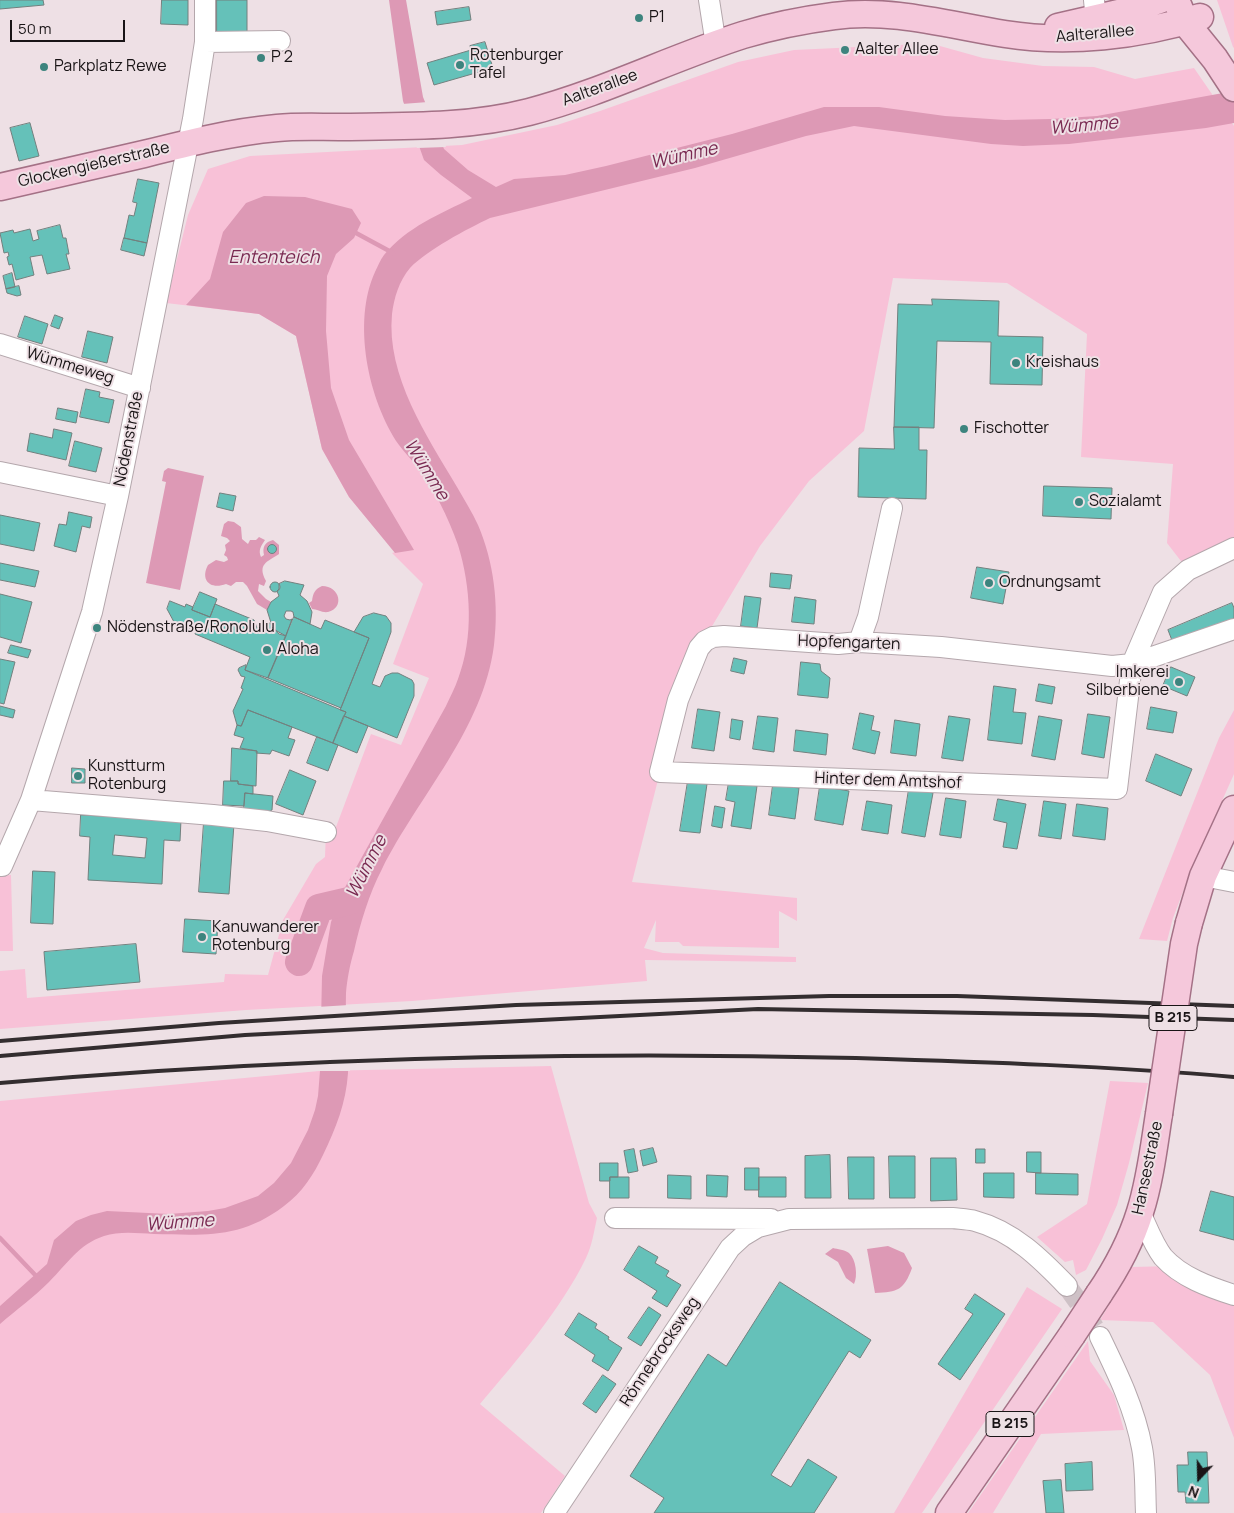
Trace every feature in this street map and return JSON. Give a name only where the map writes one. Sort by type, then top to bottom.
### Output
[{"type":"main road","name":"Aalterallee","points":[[188,143],[244,132],[279,128],[447,124],[528,112],[566,100],[743,35],[779,25],[837,16],[868,14],[939,22],[1006,34],[1054,39],[1096,18],[1127,11],[1160,0]]},
{"type":"main road","name":"Aalterallee","points":[[1096,18],[1189,10]]},
{"type":"main road","points":[[1189,10],[1234,88]]},
{"type":"main road","name":"Glockengießerstraße","points":[[0,187],[188,143]]},
{"type":"main road","name":"Hansestraße","points":[[949,1513],[1099,1294],[1120,1259],[1140,1212],[1147,1185],[1159,1114],[1184,944],[1204,876],[1234,809]]},
{"type":"street","name":"Nödenstraße","points":[[1,866],[31,800],[92,612],[118,496],[188,143],[205,42],[205,0]]},
{"type":"street","points":[[709,0],[716,45]]},
{"type":"street","points":[[205,42],[280,41]]},
{"type":"street","name":"Wümmeweg","points":[[0,344],[140,388]]},
{"type":"street","points":[[0,472],[118,496]]},
{"type":"street","points":[[859,642],[868,617],[892,508]]},
{"type":"street","points":[[1132,664],[1163,592],[1188,570],[1234,548]]},
{"type":"street","name":"Hopfengarten","points":[[660,772],[678,700],[699,648],[705,641],[713,637],[724,636],[838,644],[859,642],[941,647],[1112,666],[1132,664],[1234,629]]},
{"type":"street","name":"Hinter dem Amtshof","points":[[660,772],[1118,789],[1132,664]]},
{"type":"street","points":[[31,800],[213,815],[267,821],[326,832]]},
{"type":"street","points":[[1204,876],[1234,882]]},
{"type":"street","points":[[1140,1212],[1162,1256],[1173,1266],[1205,1284],[1234,1295]]},
{"type":"street","name":"Rönnebrocksweg","points":[[615,1218],[952,1218],[974,1220],[993,1227],[1013,1238],[1046,1264],[1067,1286]]},
{"type":"street","name":"Rönnebrocksweg","points":[[554,1513],[730,1248],[743,1236],[758,1227],[789,1219]]},
{"type":"street","points":[[1100,1337],[1132,1409],[1143,1449],[1146,1513]]},
{"type":"shaded area","points":[[1217,0],[1234,0],[1234,48],[1233,47]]},
{"type":"shaded area","points":[[921,44],[940,46],[983,58],[1043,66],[1094,67],[1135,79],[1194,68],[1234,126],[1234,539],[1184,565],[1167,543],[1173,464],[1081,457],[1087,334],[1007,283],[893,278],[864,431],[809,481],[760,546],[699,648],[660,772],[632,882],[797,898],[797,921],[779,911],[779,948],[683,946],[679,942],[655,942],[656,920],[644,948],[663,953],[796,957],[796,962],[645,960],[647,981],[412,1001],[246,1010],[0,1029],[0,971],[25,969],[27,998],[224,982],[225,974],[268,975],[283,920],[316,864],[325,857],[326,832],[336,827],[371,734],[401,745],[429,678],[393,664],[423,584],[392,553],[395,552],[349,497],[322,449],[296,336],[259,314],[166,303],[188,215],[208,169],[250,156],[462,145],[557,125],[738,62],[794,50]]},
{"type":"shaded area","points":[[1234,710],[1234,774],[1192,868],[1173,918],[1167,941],[1139,939],[1219,738]]},
{"type":"shaded area","points":[[11,875],[13,951],[0,951],[0,876]]},
{"type":"shaded area","points":[[551,1066],[589,1203],[597,1218],[593,1238],[576,1278],[564,1297],[538,1334],[480,1404],[565,1476],[541,1513],[0,1513],[0,1101],[319,1071]]},
{"type":"shaded area","points":[[1110,1081],[1148,1083],[1117,1205],[1086,1270],[1076,1275],[1073,1260],[1065,1262],[1037,1237],[1087,1204]]},
{"type":"shaded area","points":[[1173,1266],[1234,1295],[1234,1438],[1210,1375],[1153,1322],[1100,1320],[1132,1267]]},
{"type":"shaded area","points":[[1027,1287],[1062,1309],[922,1513],[894,1513]]},
{"type":"shaded area","points":[[1088,1341],[1090,1361],[1114,1395],[1124,1430],[1041,1434],[993,1513],[968,1513]]},
{"type":"water","name":"Wümme","points":[[389,0],[406,0],[423,97],[444,149],[468,170],[496,187],[514,179],[565,175],[606,166],[732,134],[824,107],[879,107],[945,116],[1005,120],[1051,119],[1097,116],[1234,91],[1234,123],[1069,144],[1023,146],[991,144],[854,126],[806,136],[695,168],[490,218],[459,234],[417,261],[406,273],[400,284],[393,308],[392,337],[395,360],[411,405],[473,515],[483,539],[494,584],[496,615],[494,645],[488,676],[463,734],[397,842],[377,879],[365,909],[347,983],[348,1073],[343,1105],[336,1125],[328,1145],[307,1183],[290,1201],[268,1217],[237,1230],[222,1233],[189,1235],[122,1233],[104,1236],[80,1249],[43,1288],[0,1324],[0,1306],[47,1264],[54,1240],[76,1221],[107,1211],[169,1214],[225,1208],[258,1196],[274,1183],[291,1163],[308,1130],[318,1096],[322,976],[331,922],[343,891],[446,706],[463,663],[467,646],[469,612],[466,578],[458,545],[435,493],[388,427],[372,384],[364,337],[368,292],[383,257],[393,245],[414,229],[472,198],[424,160],[403,101]]},
{"type":"water","name":"Ententeich","points":[[264,196],[305,197],[352,209],[361,223],[354,238],[336,254],[327,276],[326,331],[331,388],[349,440],[414,550],[395,553],[349,497],[322,449],[296,336],[259,314],[186,305],[210,279],[223,232],[246,203]]},
{"type":"water","points":[[168,468],[204,476],[180,590],[146,583],[166,482],[162,481],[164,471]]},
{"type":"water","points":[[228,521],[234,522],[241,527],[242,539],[248,544],[250,540],[256,540],[259,537],[265,540],[260,550],[261,557],[264,555],[264,547],[268,542],[273,540],[279,545],[279,554],[263,567],[263,575],[266,581],[264,586],[259,584],[258,591],[271,602],[267,610],[257,604],[243,582],[236,582],[231,586],[226,584],[215,586],[211,585],[206,579],[205,575],[208,565],[216,560],[224,562],[228,560],[224,555],[225,545],[230,541],[221,536],[224,524]]},
{"type":"water","points":[[322,586],[333,590],[338,597],[337,606],[328,612],[312,609],[309,603],[312,601],[316,590]]},
{"type":"water","points":[[888,1246],[904,1253],[912,1268],[906,1281],[899,1288],[889,1292],[875,1293],[867,1249]]},
{"type":"water","points":[[833,1248],[849,1253],[853,1259],[856,1268],[854,1284],[846,1278],[838,1262],[825,1254]]},
{"type":"pier","points":[[428,102],[446,147],[417,148],[402,104]]},
{"type":"pier","points":[[349,1005],[350,1071],[317,1071],[317,1007]]},
{"type":"building","points":[[0,0],[43,0],[44,5],[0,9]]},
{"type":"building","points":[[162,0],[188,0],[188,25],[161,24]]},
{"type":"building","points":[[217,0],[247,0],[247,33],[217,33]]},
{"type":"building","points":[[469,7],[471,20],[437,25],[435,12]]},
{"type":"building","name":"Rotenburger Tafel","points":[[485,42],[493,68],[434,85],[427,63],[471,50],[470,46]]},
{"type":"building","points":[[30,123],[39,156],[19,161],[10,128]]},
{"type":"building","points":[[138,179],[159,183],[147,243],[124,238],[129,215],[134,216],[137,203],[133,202]]},
{"type":"building","points":[[60,225],[63,238],[66,238],[69,254],[66,254],[70,269],[47,274],[42,255],[30,257],[34,275],[16,280],[12,264],[9,265],[8,252],[4,253],[0,233],[13,230],[14,233],[30,229],[33,241],[39,239],[37,231]]},
{"type":"building","points":[[124,238],[147,243],[144,256],[121,250]]},
{"type":"building","points":[[12,273],[15,287],[6,289],[3,276]]},
{"type":"building","points":[[19,286],[21,295],[17,296],[7,293],[6,289]]},
{"type":"building","name":"Kreishaus","points":[[932,299],[999,301],[998,336],[1043,337],[1042,385],[990,384],[991,342],[937,341],[934,428],[894,427],[898,304],[932,305]]},
{"type":"building","points":[[55,315],[63,318],[59,329],[51,326]]},
{"type":"building","points":[[25,316],[48,324],[42,344],[18,337]]},
{"type":"building","points":[[88,331],[113,337],[107,363],[82,357]]},
{"type":"building","points":[[86,389],[100,392],[99,397],[114,400],[109,423],[80,417]]},
{"type":"building","points":[[58,408],[78,412],[76,423],[56,419]]},
{"type":"building","points":[[894,427],[919,427],[919,450],[927,450],[926,499],[858,497],[859,448],[894,449]]},
{"type":"building","points":[[54,429],[72,433],[66,460],[27,451],[30,433],[52,438]]},
{"type":"building","points":[[75,441],[102,448],[96,472],[69,466]]},
{"type":"building","points":[[1044,486],[1112,488],[1111,519],[1043,516]]},
{"type":"building","points":[[220,493],[236,496],[233,511],[217,507]]},
{"type":"building","points":[[69,512],[92,517],[90,528],[82,526],[76,552],[54,546],[59,524],[66,525]]},
{"type":"building","points":[[0,515],[40,523],[34,551],[0,544]]},
{"type":"building","points":[[272,544],[277,549],[272,554],[267,549]]},
{"type":"building","points":[[0,563],[39,571],[35,587],[0,580]]},
{"type":"building","points":[[977,567],[1009,572],[1003,604],[971,598]]},
{"type":"building","points":[[771,573],[792,575],[790,589],[770,587]]},
{"type":"building","points":[[285,581],[304,585],[300,595],[307,601],[312,612],[310,624],[294,617],[293,612],[286,611],[284,616],[286,619],[292,619],[286,636],[279,634],[272,626],[267,610],[271,602],[279,596],[277,591],[279,584]]},
{"type":"building","points":[[273,582],[277,582],[280,587],[277,592],[273,592],[270,589],[270,585]]},
{"type":"building","points":[[200,592],[217,599],[210,617],[192,610]]},
{"type":"building","points":[[0,594],[32,602],[21,643],[0,637]]},
{"type":"building","points":[[745,596],[761,598],[757,628],[741,626]]},
{"type":"building","points":[[795,597],[816,600],[814,624],[792,622]]},
{"type":"building","points":[[170,601],[185,607],[186,604],[193,607],[192,610],[210,617],[215,604],[254,620],[257,628],[270,623],[275,630],[286,636],[268,678],[245,670],[250,657],[195,634],[196,631],[174,622],[167,609]]},
{"type":"building","points":[[1232,603],[1234,619],[1173,643],[1168,630]]},
{"type":"building","points":[[374,613],[386,616],[391,623],[391,632],[372,684],[380,687],[385,676],[398,673],[412,680],[414,684],[414,696],[397,738],[344,716],[346,712],[340,710],[369,638],[354,632],[363,617]]},
{"type":"building","points":[[294,617],[321,629],[325,620],[369,638],[341,708],[268,678]]},
{"type":"building","points":[[11,645],[31,650],[28,658],[8,653]]},
{"type":"building","points":[[734,658],[747,661],[744,674],[731,671]]},
{"type":"building","points":[[0,659],[15,662],[4,704],[0,703]]},
{"type":"building","points":[[801,662],[820,664],[821,671],[830,678],[828,698],[798,695]]},
{"type":"building","points":[[246,665],[245,670],[346,712],[333,743],[248,710],[241,726],[237,725],[233,711],[243,689],[241,688],[245,677],[241,676],[238,670]]},
{"type":"building","name":"Imkerei Silberbiene","points":[[1171,667],[1195,677],[1187,696],[1163,686]]},
{"type":"building","points":[[1039,684],[1055,687],[1052,704],[1036,701]]},
{"type":"building","points":[[994,686],[1016,689],[1013,712],[1026,713],[1022,744],[988,740]]},
{"type":"building","points":[[0,706],[15,710],[13,718],[0,715]]},
{"type":"building","points":[[1151,707],[1177,712],[1173,733],[1147,729]]},
{"type":"building","points":[[698,709],[720,712],[714,751],[692,748]]},
{"type":"building","points":[[248,710],[292,727],[288,738],[295,740],[289,756],[272,750],[270,754],[256,753],[257,751],[240,748],[244,738],[234,735],[237,725],[241,726]]},
{"type":"building","points":[[860,713],[874,716],[871,730],[880,732],[875,754],[853,749]]},
{"type":"building","points":[[1088,714],[1110,717],[1104,758],[1082,754]]},
{"type":"building","points":[[344,716],[368,726],[357,753],[333,743]]},
{"type":"building","points":[[758,716],[778,718],[774,752],[753,749]]},
{"type":"building","points":[[949,716],[970,719],[963,761],[942,758]]},
{"type":"building","points":[[1039,716],[1062,720],[1055,760],[1032,756]]},
{"type":"building","points":[[732,719],[743,721],[740,740],[730,738]]},
{"type":"building","points":[[895,720],[920,724],[916,756],[891,753]]},
{"type":"building","points":[[796,730],[828,734],[826,755],[794,751]]},
{"type":"building","points":[[317,737],[338,745],[328,771],[307,763]]},
{"type":"building","points":[[232,748],[257,751],[256,786],[238,784],[238,781],[231,781]]},
{"type":"building","points":[[1156,754],[1192,769],[1181,796],[1146,781]]},
{"type":"building","name":"Kunstturm Rotenburg","points":[[72,768],[85,769],[85,783],[72,783]]},
{"type":"building","points":[[290,770],[316,781],[303,815],[276,804]]},
{"type":"building","points":[[224,781],[238,781],[238,784],[253,786],[253,794],[245,793],[244,806],[223,805]]},
{"type":"building","points":[[688,781],[707,784],[700,833],[680,831]]},
{"type":"building","points":[[729,782],[757,786],[751,829],[731,826],[735,802],[726,800]]},
{"type":"building","points":[[773,785],[799,788],[795,819],[769,815]]},
{"type":"building","points":[[820,786],[849,791],[843,825],[815,820]]},
{"type":"building","points":[[909,789],[933,793],[925,837],[902,833]]},
{"type":"building","points":[[245,793],[273,796],[272,810],[266,813],[244,812]]},
{"type":"building","points":[[946,798],[966,801],[961,838],[940,835]]},
{"type":"building","points":[[998,799],[1026,804],[1017,849],[1003,847],[1007,823],[994,820]]},
{"type":"building","points":[[867,801],[892,805],[888,834],[862,830]]},
{"type":"building","points":[[1044,801],[1066,804],[1061,839],[1039,836]]},
{"type":"building","points":[[1077,804],[1108,808],[1105,840],[1073,836]]},
{"type":"building","points":[[715,806],[725,808],[722,828],[712,826]]},
{"type":"building","points":[[81,815],[181,820],[180,841],[164,840],[162,884],[88,880],[90,837],[80,836]],"holes":[[[115,835],[147,838],[145,858],[113,855]]]},
{"type":"building","points":[[204,822],[234,824],[229,894],[199,892]]},
{"type":"building","points":[[33,871],[55,872],[53,924],[31,923]]},
{"type":"building","points":[[185,919],[218,921],[216,954],[183,952]]},
{"type":"building","points":[[136,944],[140,982],[47,990],[44,952]]},
{"type":"building","points":[[653,1148],[657,1162],[643,1166],[640,1151]]},
{"type":"building","points":[[634,1149],[638,1171],[628,1173],[624,1151]]},
{"type":"building","points":[[976,1149],[985,1149],[985,1163],[976,1163]]},
{"type":"building","points":[[1027,1152],[1041,1152],[1041,1173],[1027,1172]]},
{"type":"building","points":[[830,1155],[831,1198],[805,1198],[805,1156]]},
{"type":"building","points":[[889,1156],[915,1156],[915,1198],[890,1198]]},
{"type":"building","points":[[848,1157],[874,1157],[874,1199],[849,1199]]},
{"type":"building","points":[[931,1158],[956,1158],[957,1200],[931,1201]]},
{"type":"building","points":[[600,1163],[618,1163],[618,1177],[610,1177],[610,1181],[600,1181]]},
{"type":"building","points":[[745,1168],[759,1168],[759,1190],[745,1190]]},
{"type":"building","points":[[984,1173],[1014,1173],[1014,1198],[984,1197]]},
{"type":"building","points":[[1036,1173],[1078,1174],[1078,1195],[1036,1194]]},
{"type":"building","points":[[668,1175],[691,1176],[691,1199],[668,1198]]},
{"type":"building","points":[[707,1175],[728,1176],[727,1197],[707,1196]]},
{"type":"building","points":[[610,1177],[629,1177],[629,1198],[610,1198]]},
{"type":"building","points":[[759,1177],[786,1177],[786,1197],[759,1197]]},
{"type":"building","points":[[1211,1191],[1234,1197],[1234,1240],[1200,1231]]},
{"type":"building","points":[[639,1246],[658,1257],[655,1263],[669,1271],[666,1276],[681,1285],[667,1307],[652,1298],[657,1291],[624,1270]]},
{"type":"building","points":[[780,1282],[871,1340],[860,1358],[849,1351],[771,1475],[791,1487],[808,1459],[837,1477],[814,1513],[654,1513],[664,1498],[630,1476],[708,1354],[726,1366]]},
{"type":"building","points":[[975,1294],[1005,1314],[960,1380],[938,1364],[973,1314],[965,1309]]},
{"type":"building","points":[[649,1307],[661,1315],[641,1346],[628,1338]]},
{"type":"building","points":[[579,1313],[597,1324],[595,1328],[622,1348],[608,1371],[592,1361],[595,1355],[565,1335]]},
{"type":"building","points":[[603,1375],[616,1384],[596,1413],[583,1404]]},
{"type":"building","points":[[1188,1452],[1207,1452],[1209,1503],[1186,1503],[1185,1492],[1178,1492],[1177,1465],[1188,1465]]},
{"type":"building","points":[[1092,1462],[1093,1490],[1066,1491],[1065,1464]]},
{"type":"building","points":[[1061,1480],[1064,1513],[1046,1513],[1043,1481]]},
{"type":"waterway","points":[[356,233],[393,253]]},
{"type":"waterway","name":"Wümme","points":[[299,962],[319,908],[349,901]]},
{"type":"waterway","points":[[0,1238],[39,1279]]},
{"type":"tunnel","points":[[1067,1286],[1100,1337]]},
{"type":"railway","points":[[0,1041],[219,1023],[516,1005],[829,996],[957,996],[1234,1006]]},
{"type":"railway","points":[[0,1056],[245,1035],[758,1009],[1093,1015],[1234,1020]]},
{"type":"railway","points":[[0,1083],[107,1074],[321,1062],[428,1058],[642,1055],[950,1061],[1092,1067],[1234,1077]]},
{"type":"place","name":"P1","points":[[639,18]]},
{"type":"place","name":"Aalter Allee","points":[[845,50]]},
{"type":"place","name":"P 2","points":[[261,58]]},
{"type":"place","name":"Rotenburger Tafel","points":[[460,65]]},
{"type":"place","name":"Parkplatz Rewe","points":[[44,67]]},
{"type":"place","name":"Kreishaus","points":[[1016,363]]},
{"type":"place","name":"Fischotter","points":[[964,429]]},
{"type":"place","name":"Sozialamt","points":[[1079,502]]},
{"type":"place","name":"Ordnungsamt","points":[[989,583]]},
{"type":"place","name":"Nödenstraße/Ronolulu","points":[[97,628]]},
{"type":"place","name":"Aloha","points":[[267,650]]},
{"type":"place","name":"Imkerei Silberbiene","points":[[1179,682]]},
{"type":"place","name":"Kunstturm Rotenburg","points":[[78,776]]},
{"type":"place","name":"Kanuwanderer Rotenburg","points":[[202,937]]}]
